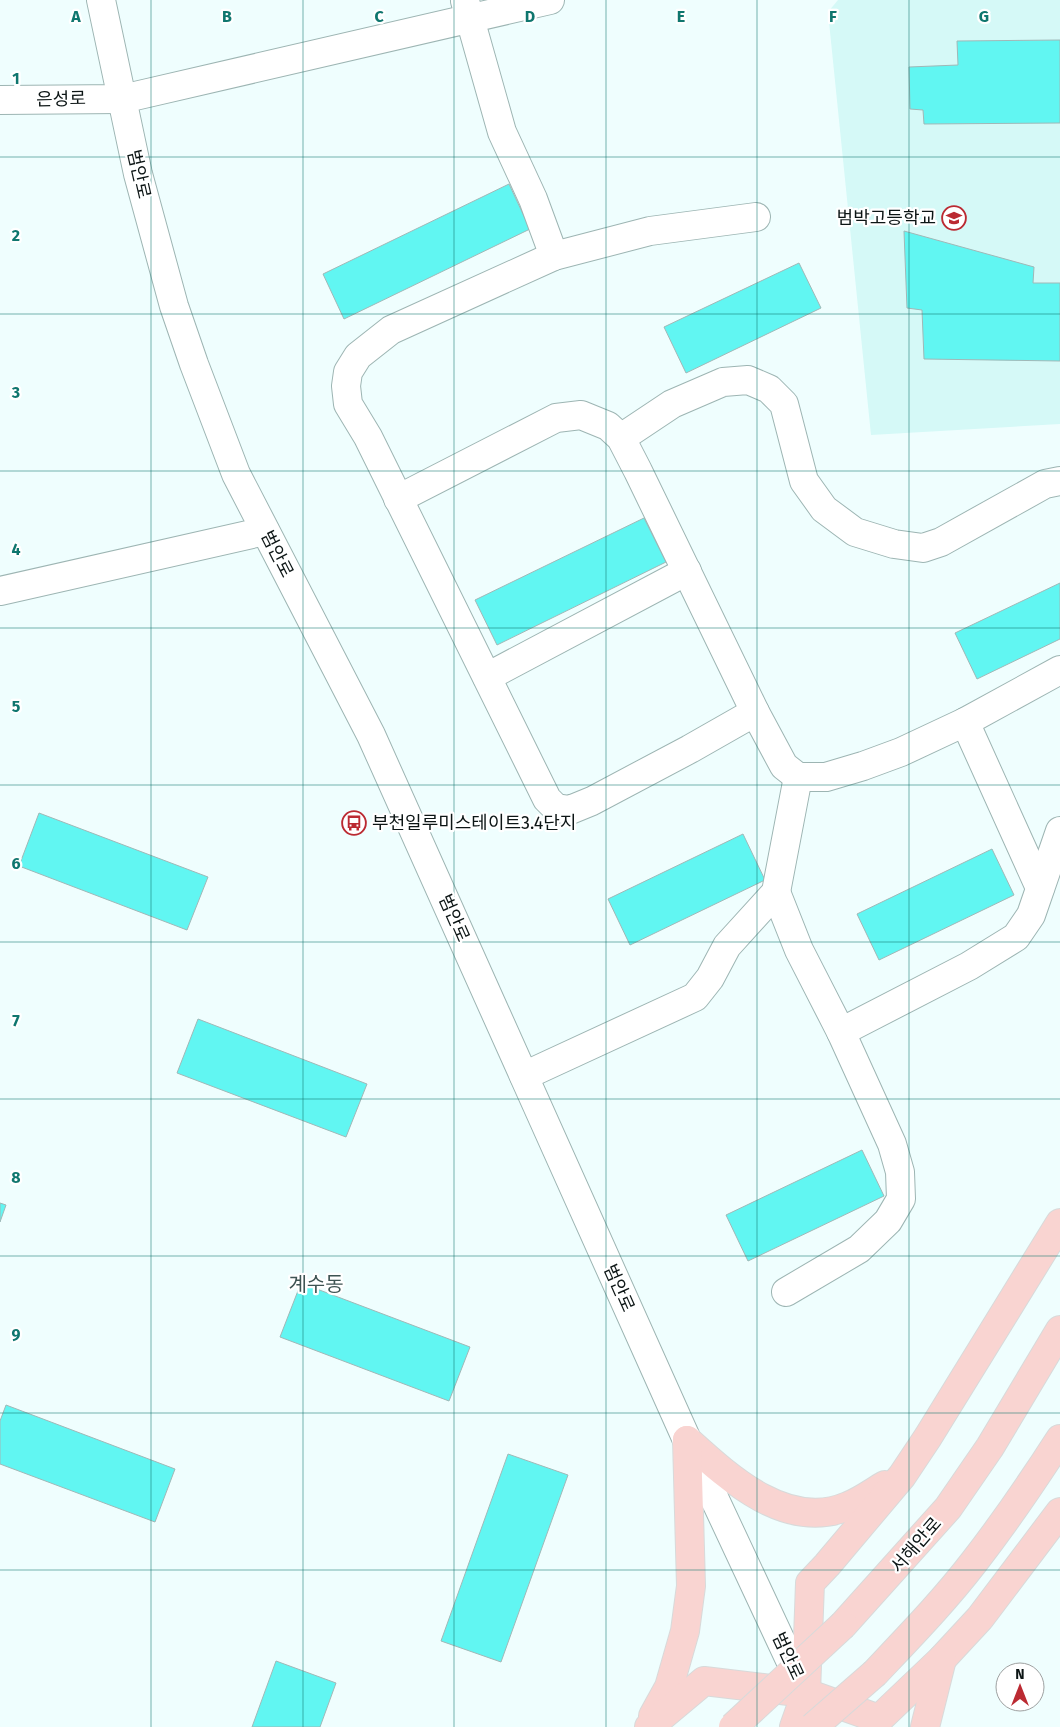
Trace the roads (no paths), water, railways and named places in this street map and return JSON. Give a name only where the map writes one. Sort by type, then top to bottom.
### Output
[{"type":"main road","points":[[794,1727],[806,1692],[810,1583],[902,1476],[928,1438],[1060,1223]]},
{"type":"main road","name":"서해안로","points":[[733,1727],[843,1625],[948,1508],[990,1447],[1060,1330]]},
{"type":"main road","points":[[813,1727],[875,1673],[921,1625],[974,1562],[1036,1476],[1060,1439]]},
{"type":"main road","points":[[687,1440],[720,1470],[758,1496],[787,1509],[814,1514],[848,1507],[902,1476]]},
{"type":"main road","points":[[648,1727],[669,1687],[685,1631],[691,1586],[687,1440]]},
{"type":"main road","points":[[648,1727],[704,1681],[806,1692],[879,1719],[942,1659],[980,1618],[1060,1512]]},
{"type":"main road","points":[[924,1727],[942,1659]]},
{"type":"street","name":"범안로","points":[[101,0],[154,234],[194,364],[236,474],[371,735],[687,1440],[806,1692],[819,1727]]},
{"type":"street","points":[[122,99],[468,9],[550,0]]},
{"type":"street","points":[[468,9],[502,132],[533,199],[554,256]]},
{"type":"street","name":"은성로","points":[[0,100],[122,99]]},
{"type":"street","points":[[755,712],[592,801],[570,810],[556,808],[547,799],[368,438],[348,404],[346,386],[348,372],[358,356],[391,330],[554,256],[650,231],[756,217]]},
{"type":"street","points":[[621,438],[672,404],[723,382],[748,380],[769,389],[784,404],[804,481],[824,509],[855,532],[894,544],[923,548],[941,542],[1046,484],[1060,481]]},
{"type":"street","points":[[398,499],[556,418],[581,415],[608,426],[621,438],[755,712],[784,766],[798,777],[826,777],[902,752],[965,722],[1060,670]]},
{"type":"street","points":[[0,592],[265,531]]},
{"type":"street","points":[[486,677],[687,571]]},
{"type":"street","points":[[965,722],[1040,888]]},
{"type":"street","points":[[524,1076],[695,997],[710,978],[727,946],[776,892],[798,777]]},
{"type":"street","points":[[841,1032],[969,966],[1016,937],[1030,915],[1060,831]]},
{"type":"street","points":[[776,892],[799,950],[841,1032],[892,1144],[900,1172],[901,1199],[888,1222],[859,1249],[786,1292]]},
{"type":"place","name":"범박고등학교","points":[[954,218]]},
{"type":"place","name":"부천일루미스테이트3.4단지","points":[[354,823]]},
{"type":"district","name":"계수동","points":[[316,1284]]}]
